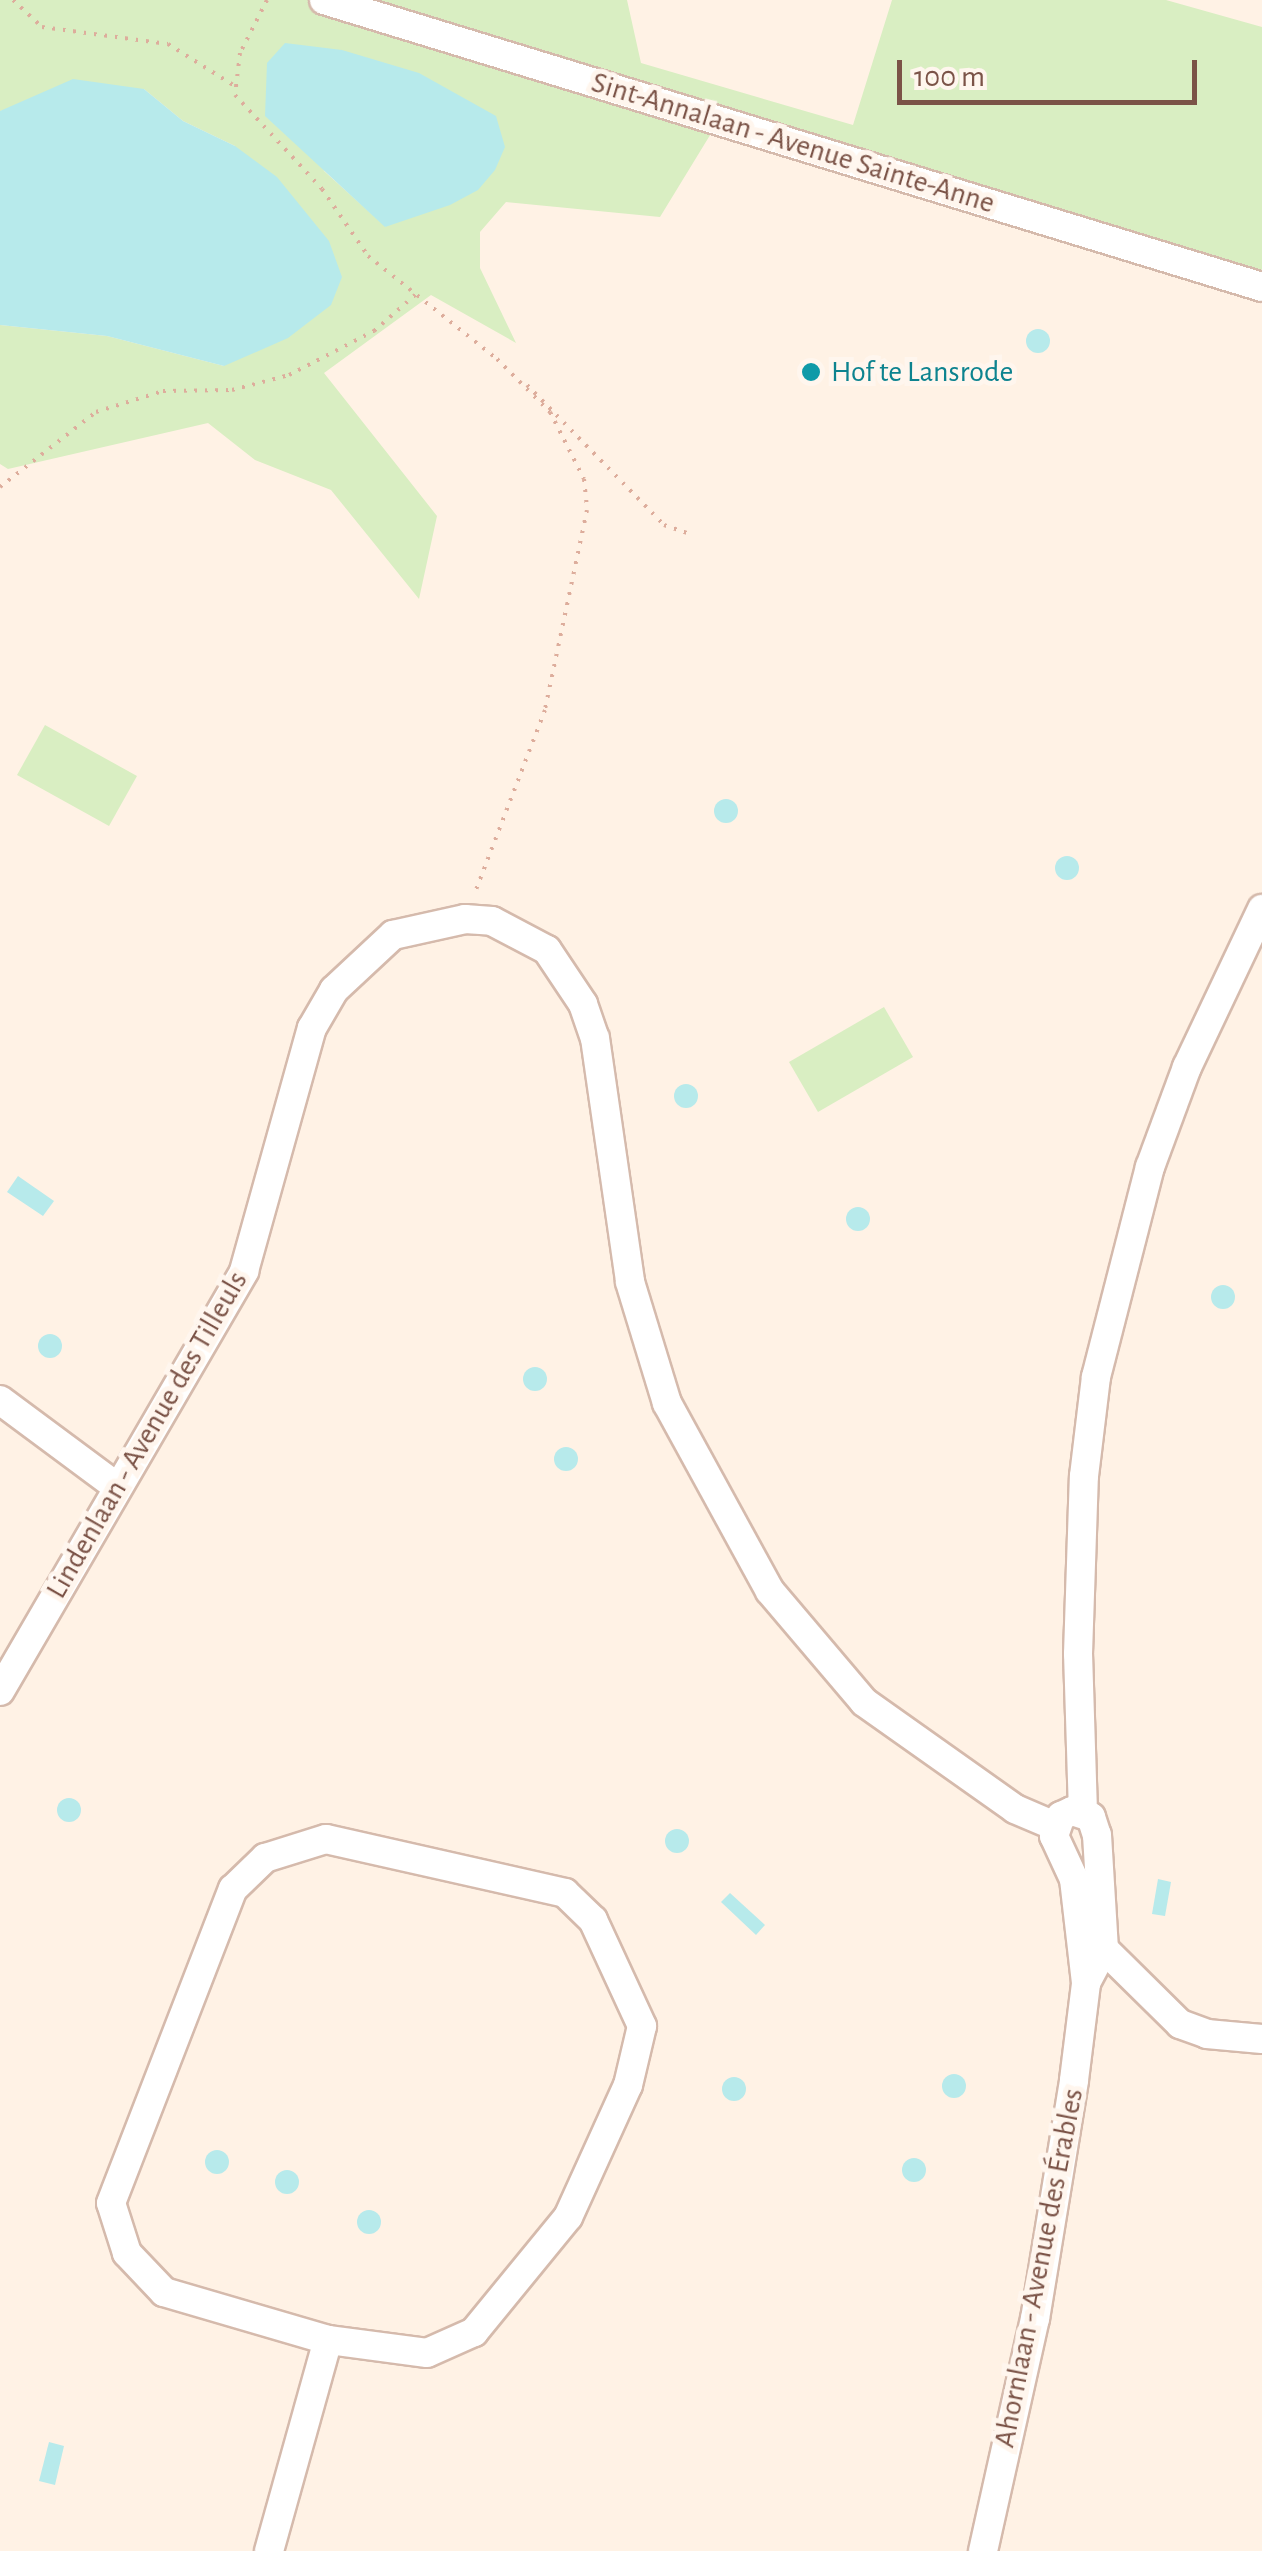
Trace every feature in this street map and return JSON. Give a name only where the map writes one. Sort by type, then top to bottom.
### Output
[{"type":"street","name":"Sint-Annalaan - Avenue Sainte-Anne","points":[[324,0],[1262,286]]},
{"type":"street","name":"Ahornlaan - Avenue des Érables","points":[[983,2551],[1035,2319],[1093,1950],[1096,1826],[1083,1812],[1079,1634],[1084,1476],[1096,1376],[1150,1167],[1186,1067],[1262,910]]},
{"type":"street","name":"Lindenlaan - Avenue des Tilleuls","points":[[0,1690],[117,1487],[216,1328],[244,1272],[312,1028],[334,990],[393,935],[465,919],[520,930],[547,950],[583,1004],[595,1038],[630,1282],[667,1404],[770,1591],[864,1702],[1060,1839]]},
{"type":"street","points":[[0,1400],[117,1487]]},
{"type":"street","points":[[1083,1812],[1072,1811],[1060,1839],[1076,1854],[1094,1844]]},
{"type":"street","points":[[326,1839],[566,1893],[594,1920],[642,2026],[628,2086],[568,2217],[474,2332],[452,2346],[399,2354],[328,2340],[164,2292],[145,2278],[117,2229],[114,2180],[221,1910],[244,1873],[265,1858],[326,1839]]},
{"type":"street","name":"Ahornlaan - Avenue des Érables","points":[[1060,1839],[1093,1950]]},
{"type":"street","points":[[1093,1950],[1180,2024],[1206,2034],[1262,2039]]},
{"type":"street","points":[[268,2551],[328,2340]]},
{"type":"path","points":[[13,0],[42,27],[168,44],[233,84],[268,136],[322,189],[354,242],[547,400],[664,525],[690,534]]},
{"type":"path","points":[[233,84],[267,0]]},
{"type":"path","points":[[0,487],[96,412],[163,392],[232,390],[289,375],[374,331],[415,295]]},
{"type":"path","points":[[465,919],[545,710],[588,510],[573,448],[519,379]]},
{"type":"green space","points":[[0,0],[627,0],[641,63],[853,125],[892,0],[1166,0],[1262,27],[1262,270],[726,109],[660,217],[506,202],[480,232],[480,268],[516,343],[431,295],[324,373],[437,516],[419,599],[331,490],[255,460],[208,423],[8,469],[0,464],[0,325],[107,336],[224,366],[235,146],[183,121],[144,89],[0,111]],"holes":[[[285,43],[386,227],[324,171]]]},
{"type":"green space","points":[[45,725],[137,776],[109,826],[17,775]]},
{"type":"green space","points":[[884,1007],[913,1057],[818,1112],[789,1062]]},
{"type":"water","points":[[285,43],[342,50],[419,73],[496,116],[505,147],[495,170],[478,190],[450,205],[385,227],[265,116],[267,63]]},
{"type":"water","points":[[73,79],[144,89],[183,121],[235,146],[277,177],[329,241],[342,277],[331,305],[288,338],[224,366],[107,336],[0,325],[0,111]]},
{"type":"water","points":[[1038,329],[1050,341],[1038,353],[1026,341]]},
{"type":"water","points":[[726,799],[738,811],[726,823],[714,811]]},
{"type":"water","points":[[1067,856],[1079,868],[1067,880],[1055,868]]},
{"type":"water","points":[[686,1084],[698,1096],[686,1108],[674,1096]]},
{"type":"water","points":[[18,1176],[54,1201],[43,1216],[7,1192]]},
{"type":"water","points":[[858,1207],[870,1219],[858,1231],[846,1219]]},
{"type":"water","points":[[1223,1285],[1235,1297],[1223,1309],[1211,1297]]},
{"type":"water","points":[[50,1334],[62,1346],[50,1358],[38,1346]]},
{"type":"water","points":[[535,1367],[547,1379],[535,1391],[523,1379]]},
{"type":"water","points":[[566,1447],[578,1459],[566,1471],[554,1459]]},
{"type":"water","points":[[69,1798],[81,1810],[69,1822],[57,1810]]},
{"type":"water","points":[[677,1829],[689,1841],[677,1853],[665,1841]]},
{"type":"water","points":[[1158,1879],[1171,1882],[1165,1916],[1152,1914]]},
{"type":"water","points":[[730,1893],[765,1925],[756,1935],[721,1902]]},
{"type":"water","points":[[954,2074],[966,2086],[954,2098],[942,2086]]},
{"type":"water","points":[[734,2077],[746,2089],[734,2101],[722,2089]]},
{"type":"water","points":[[217,2150],[229,2162],[217,2174],[205,2162]]},
{"type":"water","points":[[914,2158],[926,2170],[914,2182],[902,2170]]},
{"type":"water","points":[[287,2170],[299,2182],[287,2194],[275,2182]]},
{"type":"water","points":[[369,2210],[381,2222],[369,2234],[357,2222]]},
{"type":"water","points":[[49,2442],[64,2446],[55,2485],[39,2481]]},
{"type":"place","name":"Hof te Lansrode","points":[[811,372]]}]
